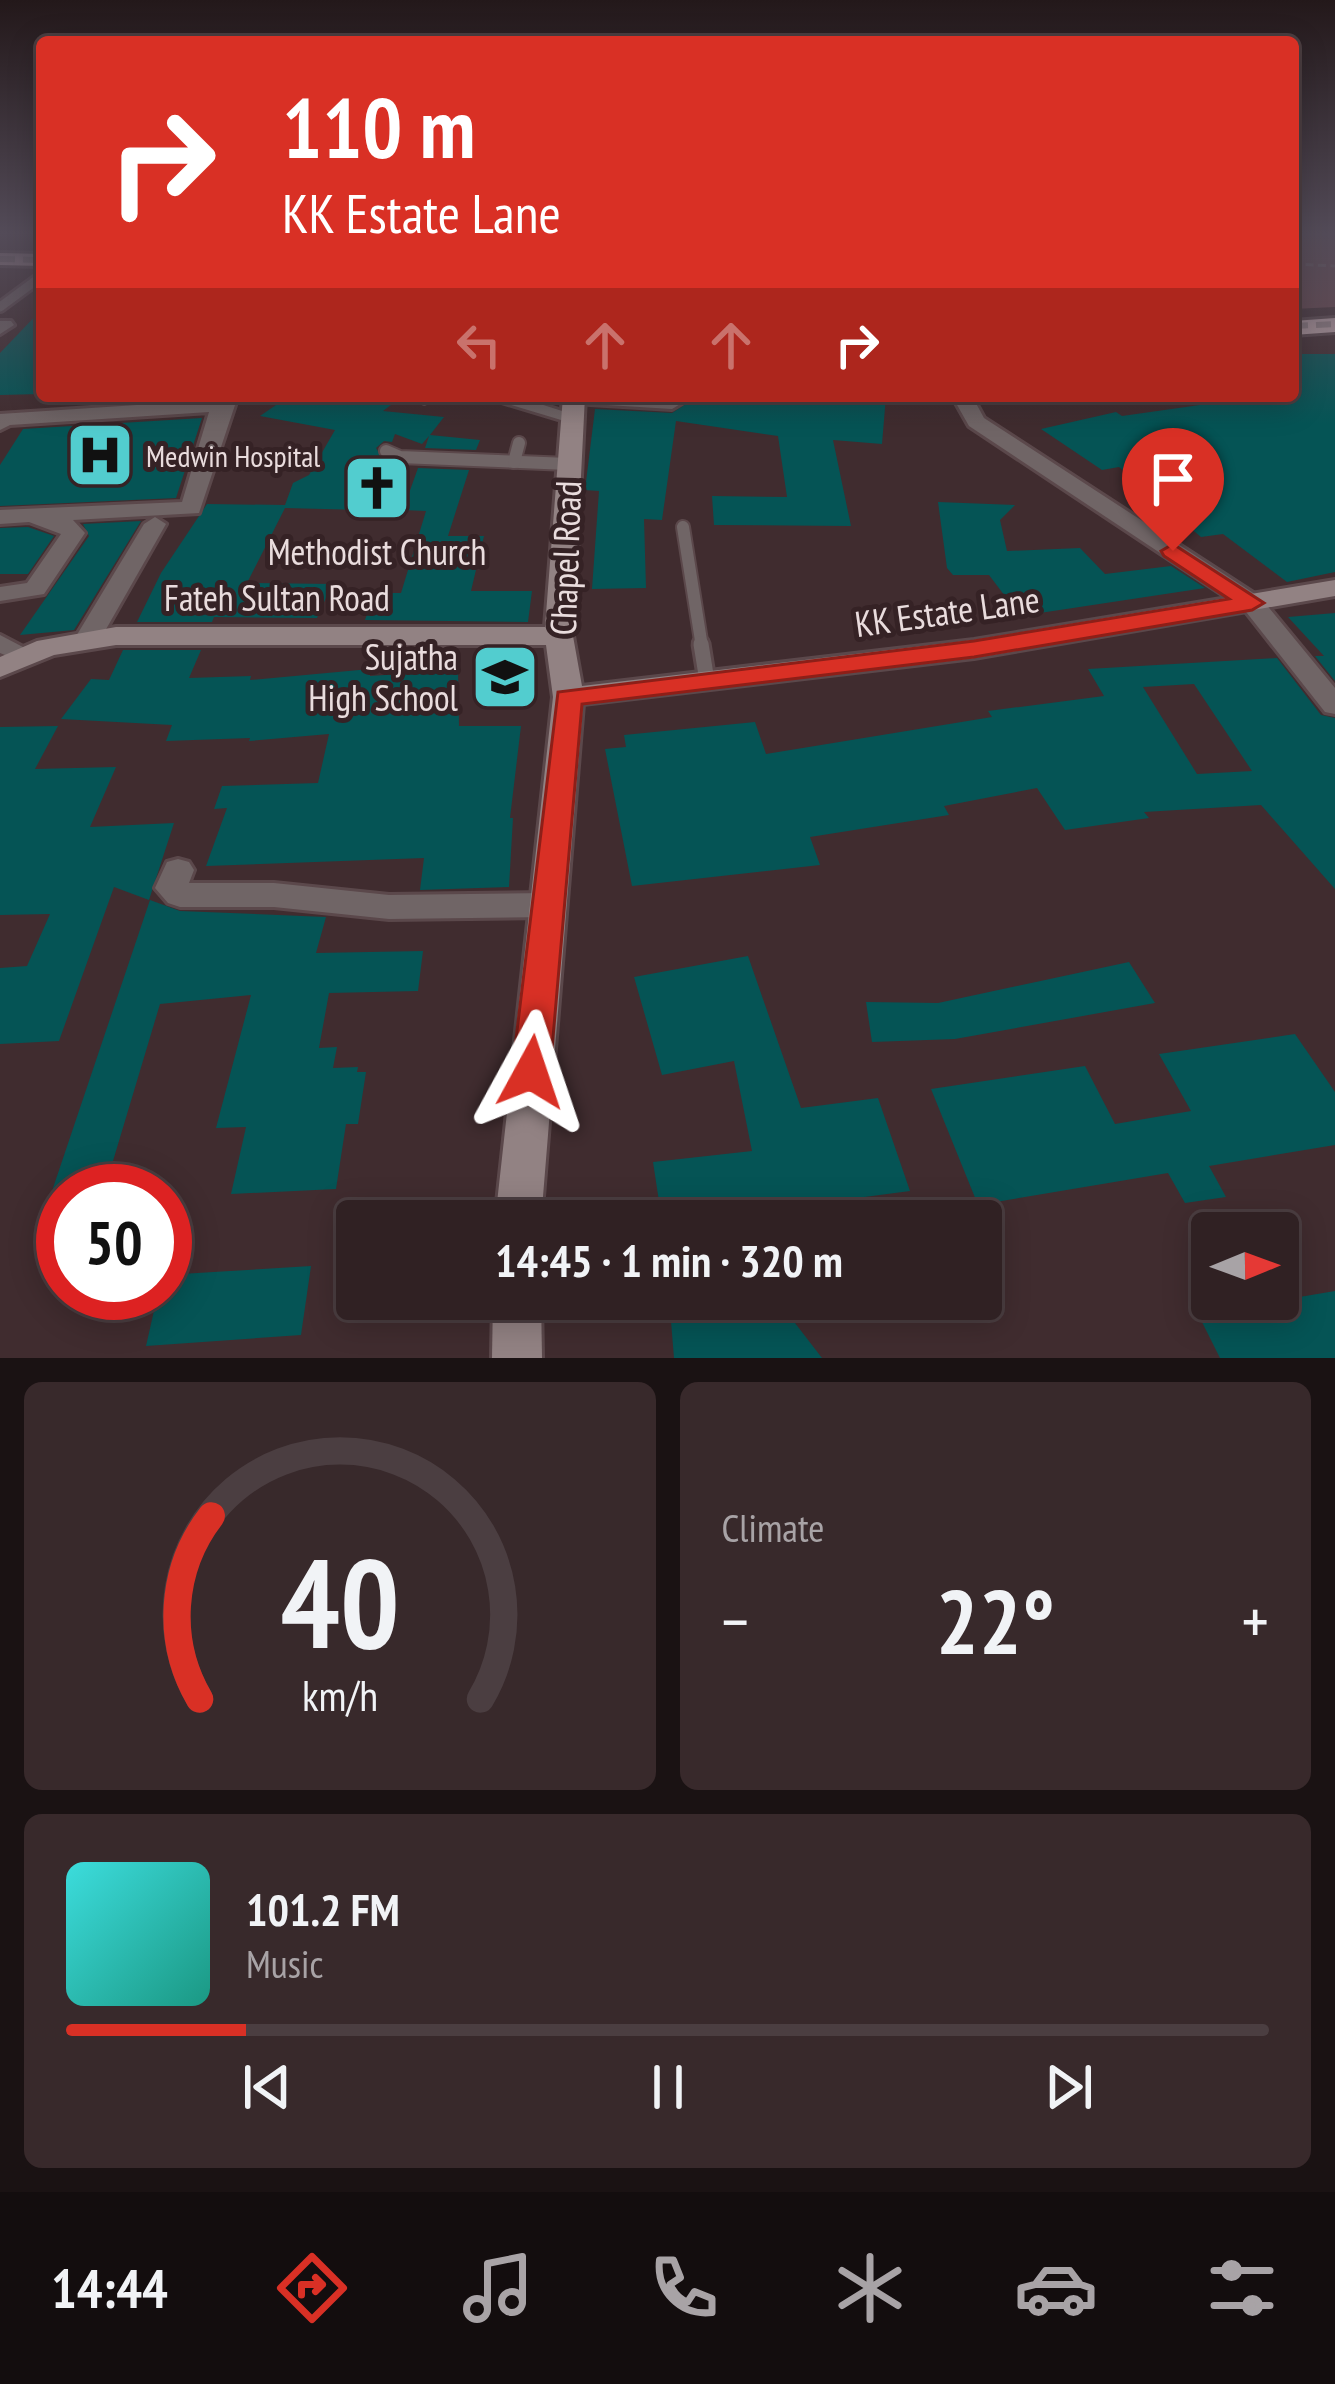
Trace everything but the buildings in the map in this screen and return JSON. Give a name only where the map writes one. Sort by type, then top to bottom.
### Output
[{"type":"highway","points":[[1299,313],[1335,311]]},
{"type":"highway","points":[[1299,328],[1335,325]]},
{"type":"main road","name":"Chapel Road","points":[[520,1200],[568,698],[559,636],[573,403]]},
{"type":"main road","name":"KK Estate Lane","points":[[568,698],[974,649],[1335,588]]},
{"type":"main road","name":"Fateh Sultan Road","points":[[9,655],[88,638],[559,636]]},
{"type":"main road","points":[[517,1320],[517,1358]]},
{"type":"street","points":[[63,416],[75,402]]},
{"type":"street","points":[[0,424],[3,419],[204,402]]},
{"type":"street","points":[[0,521],[191,508],[223,402]]},
{"type":"street","points":[[965,402],[976,422],[1252,603],[1335,706]]},
{"type":"street","points":[[573,403],[672,403]]},
{"type":"street","points":[[0,521],[63,523],[73,533],[35,589],[0,595]]},
{"type":"street","points":[[88,638],[155,524]]},
{"type":"street","points":[[178,870],[171,888],[180,895],[274,895],[388,907],[548,905]]},
{"type":"lane","points":[[2,320],[23,297]]},
{"type":"lane","points":[[514,462],[519,443]]},
{"type":"lane","points":[[386,451],[400,457],[568,464]]},
{"type":"lane","points":[[683,526],[707,681]]},
{"type":"shaded area","points":[[1299,297],[1335,297],[1335,307],[1299,309]]},
{"type":"railway","points":[[1299,326],[1335,324]]},
{"type":"place","name":"Medwin Hospital","points":[[100,455]]},
{"type":"place","name":"Methodist Church","points":[[377,488]]},
{"type":"place","name":"Sujatha High School","points":[[505,677]]},
{"type":"route","points":[[531,1072],[568,698],[974,649],[1252,603],[1173,551]]}]
